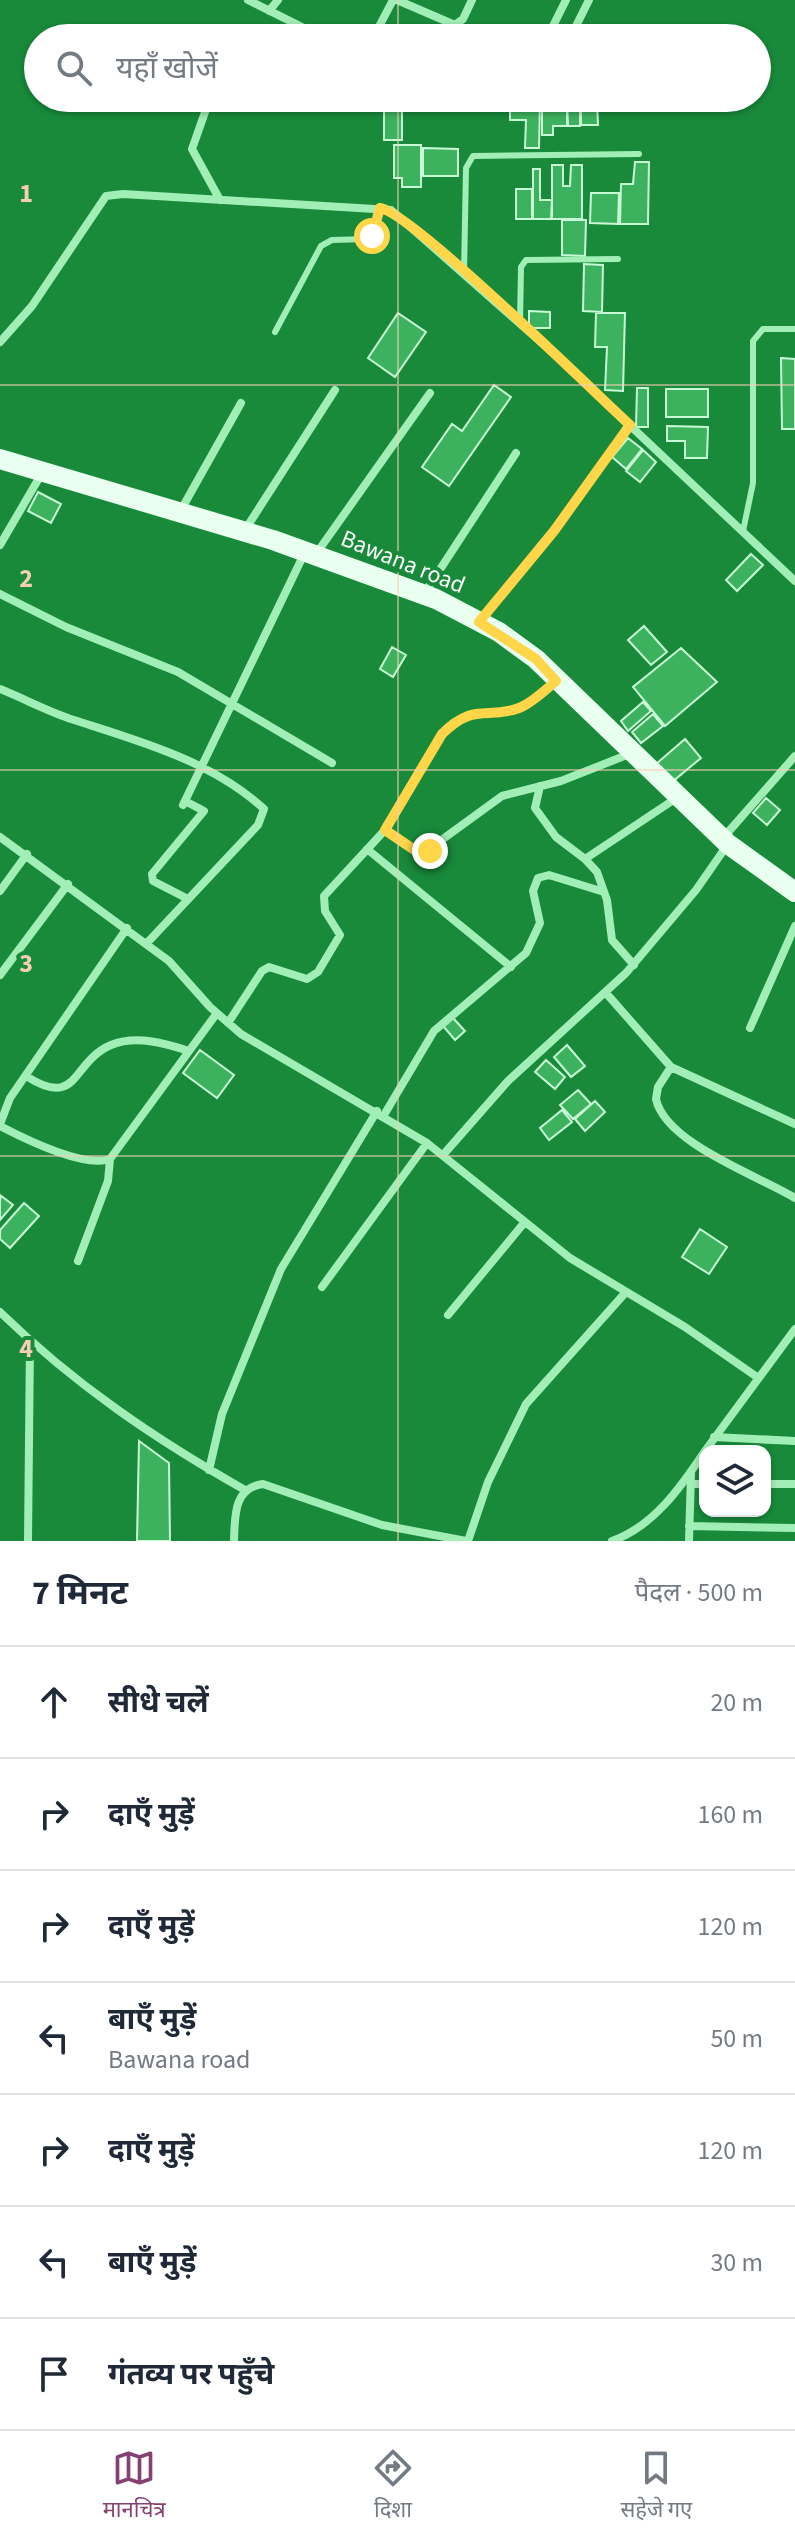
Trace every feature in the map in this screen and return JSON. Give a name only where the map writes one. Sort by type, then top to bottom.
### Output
[{"type":"main road","name":"Bawana road","points":[[0,459],[180,511],[310,553],[424,595],[479,622],[536,659],[725,841],[795,892]]},
{"type":"street","points":[[248,0],[294,24]]},
{"type":"street","points":[[269,11],[278,0]]},
{"type":"street","points":[[381,24],[395,0],[453,24]]},
{"type":"street","points":[[456,24],[463,19],[472,0]]},
{"type":"street","points":[[554,24],[566,0]]},
{"type":"street","points":[[577,24],[589,0]]},
{"type":"street","points":[[205,112],[192,149],[220,200]]},
{"type":"street","points":[[0,342],[32,306],[106,196],[123,194],[391,210],[520,323],[794,577]]},
{"type":"street","points":[[244,531],[335,390]]},
{"type":"street","points":[[188,899],[153,881],[152,874],[204,811],[184,803],[231,702],[310,553],[430,393]]},
{"type":"street","points":[[180,511],[241,403]]},
{"type":"street","points":[[479,622],[554,531],[630,425]]},
{"type":"street","points":[[424,595],[516,453]]},
{"type":"street","points":[[0,545],[43,472]]},
{"type":"street","points":[[0,594],[66,627],[169,667],[332,763]]},
{"type":"street","points":[[228,1023],[262,971],[269,967],[307,979],[318,972],[340,935],[325,911],[324,896],[385,830],[418,770],[453,723],[476,712],[518,709],[556,681]]},
{"type":"street","points":[[0,689],[67,717],[141,740],[201,769],[260,805],[264,812],[258,825],[147,943]]},
{"type":"street","points":[[385,830],[411,848],[425,852],[502,796],[561,781],[632,753]]},
{"type":"street","points":[[443,1155],[508,1081],[634,965],[696,890],[725,841],[795,756]]},
{"type":"street","points":[[540,786],[534,798],[535,808],[545,825],[597,872],[604,892],[612,940],[634,965]]},
{"type":"street","points":[[585,859],[679,797]]},
{"type":"street","points":[[0,837],[147,943],[182,973],[228,1023],[274,1055],[381,1113],[427,1143],[570,1258],[685,1327],[757,1377]]},
{"type":"street","points":[[367,849],[511,967]]},
{"type":"street","points":[[0,891],[27,854]]},
{"type":"street","points":[[209,1470],[222,1414],[281,1269],[434,1031],[526,953],[540,923],[533,891],[538,878],[549,875],[604,892]]},
{"type":"street","points":[[0,975],[68,884]]},
{"type":"street","points":[[750,1028],[795,926]]},
{"type":"street","points":[[110,1159],[90,1160],[52,1149],[0,1125],[10,1098],[127,928]]},
{"type":"street","points":[[606,993],[671,1067],[795,1124]]},
{"type":"street","points":[[78,1261],[108,1181],[110,1159],[217,1013]]},
{"type":"street","points":[[26,1076],[48,1088],[63,1088],[73,1083],[97,1053],[109,1046],[132,1041],[161,1042],[189,1051]]},
{"type":"street","points":[[671,1067],[658,1087],[656,1099],[672,1125],[702,1148],[795,1198]]},
{"type":"street","points":[[322,1287],[427,1143]]},
{"type":"street","points":[[448,1315],[524,1223]]},
{"type":"street","points":[[234,1541],[236,1510],[245,1490],[256,1485],[271,1486],[382,1525],[467,1541],[488,1482],[526,1404],[626,1292]]},
{"type":"street","points":[[0,1312],[30,1341],[139,1428],[245,1490]]},
{"type":"street","points":[[709,1445],[795,1329]]},
{"type":"street","points":[[28,1541],[30,1341]]},
{"type":"street","points":[[714,1437],[795,1441]]},
{"type":"street","points":[[612,1541],[645,1524],[699,1460]]},
{"type":"street","points":[[689,1541],[691,1472]]},
{"type":"street","points":[[691,1484],[699,1484]]},
{"type":"street","points":[[771,1484],[795,1484]]},
{"type":"street","points":[[689,1526],[795,1528]]},
{"type":"lane","points":[[464,273],[466,168],[473,156],[639,154]]},
{"type":"lane","points":[[275,332],[321,246],[332,240],[369,239],[380,208]]},
{"type":"lane","points":[[520,323],[523,262],[618,259]]},
{"type":"lane","points":[[743,531],[753,483],[753,341],[763,329],[795,329]]},
{"type":"building","points":[[384,112],[402,112],[402,140],[384,140]]},
{"type":"building","points":[[510,112],[540,112],[539,148],[525,148],[526,120],[510,120]]},
{"type":"building","points":[[542,112],[567,112],[567,126],[553,126],[553,135],[542,135]]},
{"type":"building","points":[[567,112],[580,112],[580,126],[568,126]]},
{"type":"building","points":[[581,112],[597,112],[598,125],[581,125]]},
{"type":"building","points":[[394,145],[421,145],[421,187],[402,187],[402,178],[394,178]]},
{"type":"building","points":[[423,148],[458,149],[458,176],[423,176]]},
{"type":"building","points":[[635,162],[649,162],[648,224],[620,224],[621,184],[633,184]]},
{"type":"building","points":[[552,165],[563,165],[563,186],[570,186],[571,165],[582,165],[582,219],[552,219]]},
{"type":"building","points":[[533,169],[540,169],[540,200],[552,200],[551,219],[533,219]]},
{"type":"building","points":[[516,189],[532,189],[532,219],[516,219]]},
{"type":"building","points":[[591,193],[619,193],[618,224],[590,223]]},
{"type":"building","points":[[562,220],[586,220],[585,256],[562,255]]},
{"type":"building","points":[[584,264],[603,265],[602,312],[583,311]]},
{"type":"building","points":[[529,311],[550,312],[550,328],[529,328]]},
{"type":"building","points":[[398,313],[426,332],[395,377],[368,358]]},
{"type":"building","points":[[596,313],[625,313],[623,391],[605,390],[607,347],[595,347]]},
{"type":"building","points":[[781,358],[795,359],[795,429],[782,429]]},
{"type":"building","points":[[494,385],[511,397],[449,486],[422,467],[452,424],[462,431]]},
{"type":"building","points":[[637,388],[648,388],[648,427],[636,427]]},
{"type":"building","points":[[666,389],[708,389],[708,417],[666,417]]},
{"type":"building","points":[[667,426],[708,427],[707,458],[685,458],[685,441],[667,441]]},
{"type":"building","points":[[628,438],[642,449],[626,469],[612,457]]},
{"type":"building","points":[[643,450],[656,462],[640,482],[626,471]]},
{"type":"building","points":[[38,492],[61,504],[51,523],[28,511]]},
{"type":"building","points":[[751,554],[763,565],[737,591],[726,580]]},
{"type":"building","points":[[644,626],[667,652],[651,665],[628,640]]},
{"type":"building","points":[[392,647],[406,655],[393,677],[380,669]]},
{"type":"building","points":[[681,648],[717,682],[665,726],[633,687]]},
{"type":"building","points":[[643,702],[651,711],[628,731],[621,721]]},
{"type":"building","points":[[653,714],[663,726],[641,743],[632,732]]},
{"type":"building","points":[[685,739],[701,758],[672,782],[656,764]]},
{"type":"building","points":[[766,798],[780,810],[767,825],[753,813]]},
{"type":"building","points":[[453,1018],[465,1031],[455,1040],[443,1026]]},
{"type":"building","points":[[567,1045],[585,1066],[571,1077],[554,1057]]},
{"type":"building","points":[[200,1050],[234,1075],[217,1098],[183,1073]]},
{"type":"building","points":[[546,1060],[565,1077],[555,1089],[535,1072]]},
{"type":"building","points":[[578,1090],[591,1104],[573,1119],[560,1105]]},
{"type":"building","points":[[595,1101],[605,1112],[585,1131],[575,1119]]},
{"type":"building","points":[[562,1110],[572,1122],[549,1140],[540,1128]]},
{"type":"building","points":[[0,1195],[13,1205],[0,1220]]},
{"type":"building","points":[[24,1203],[39,1216],[10,1248],[0,1239],[0,1230]]},
{"type":"building","points":[[700,1229],[727,1247],[709,1274],[682,1257]]},
{"type":"building","points":[[139,1441],[169,1463],[170,1541],[137,1541]]},
{"type":"route","points":[[372,236],[380,208],[391,210],[630,425],[554,531],[479,622],[499,632],[536,659],[556,681],[518,709],[469,714],[442,734],[385,830],[416,851],[430,851]]}]
